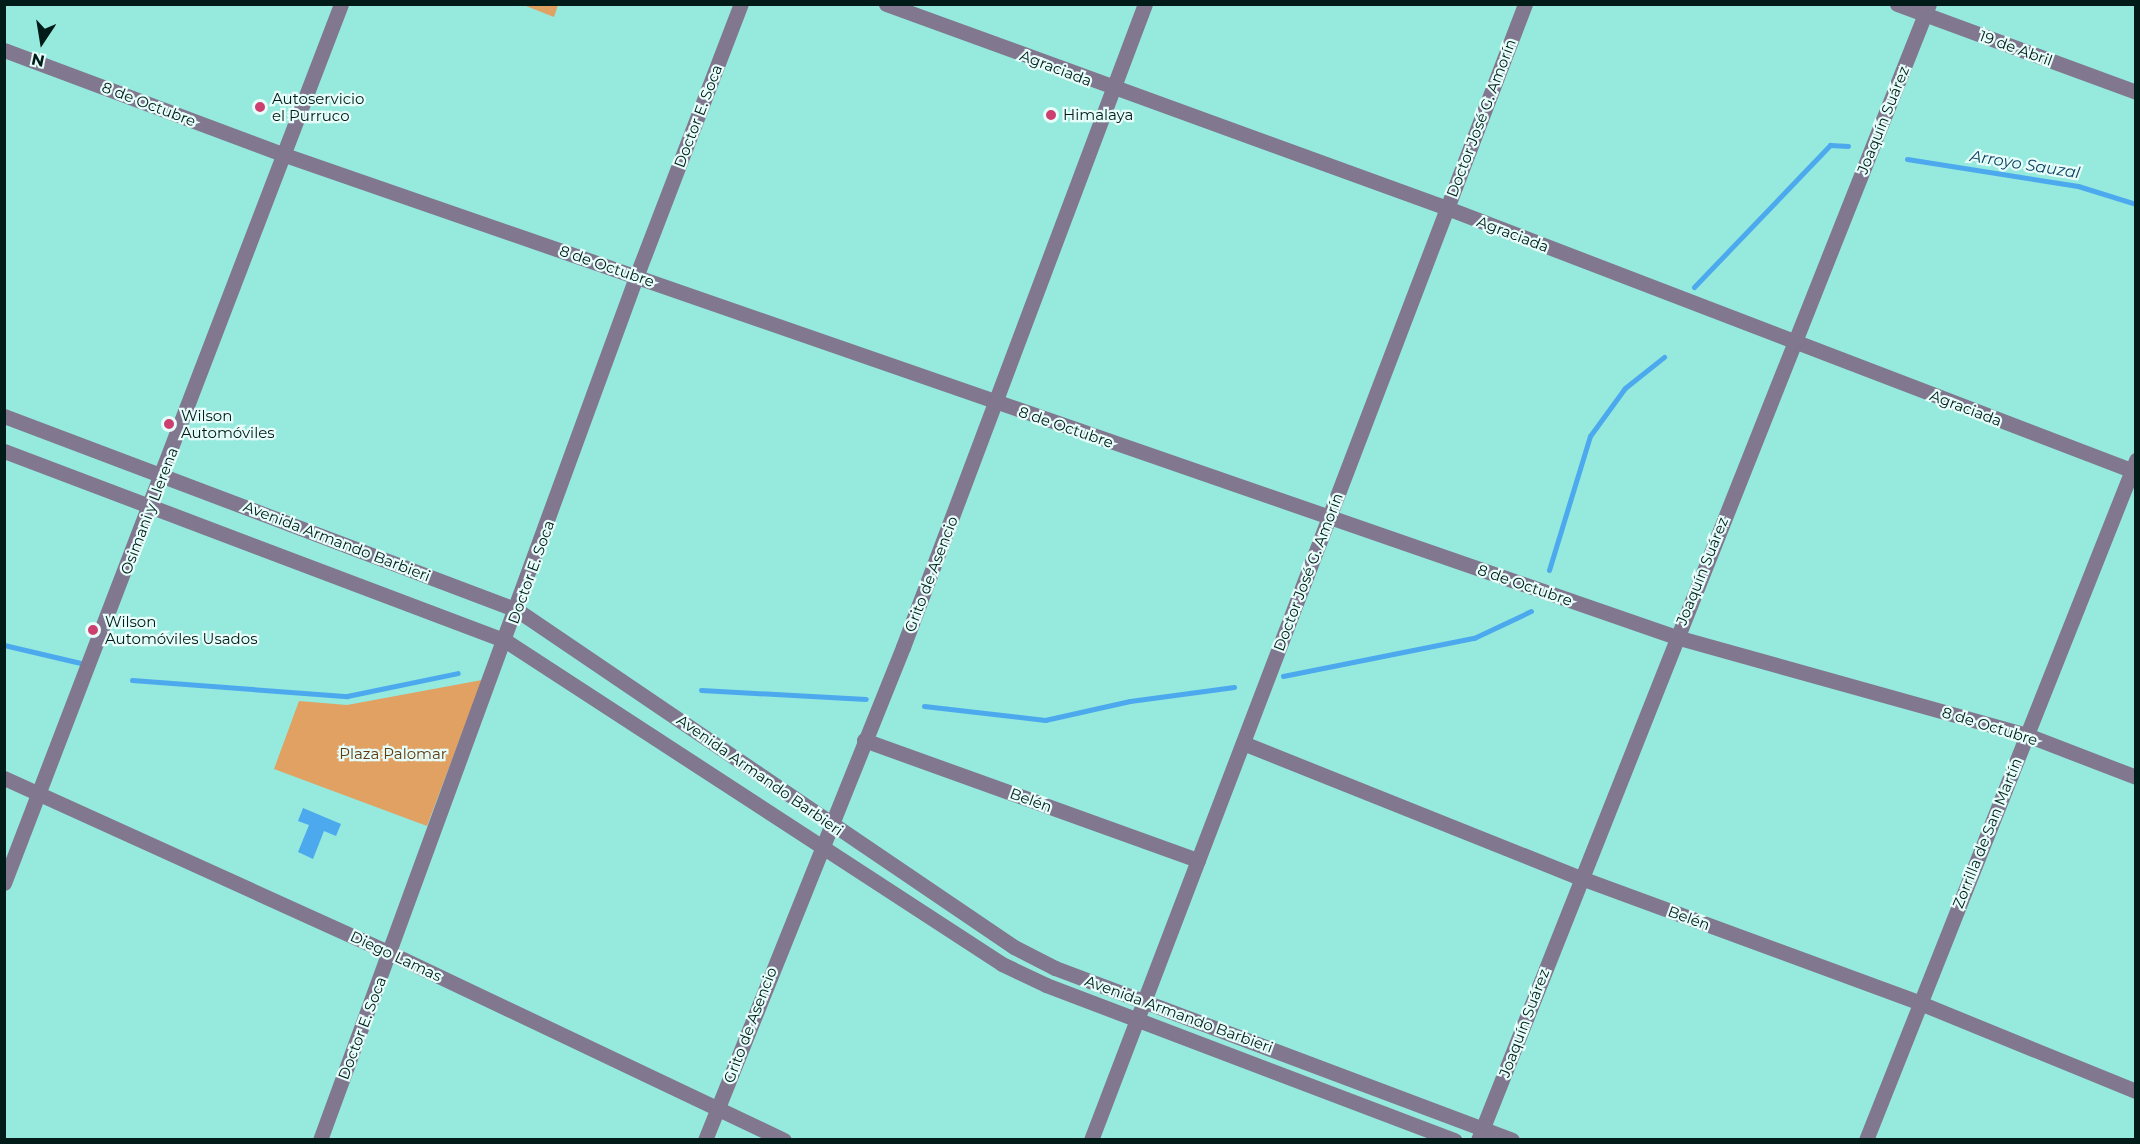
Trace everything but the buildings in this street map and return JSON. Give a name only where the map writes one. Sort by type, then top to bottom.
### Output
[{"type":"street","name":"Osimani y Llerena","points":[[4,883],[152,504],[282,154],[341,4]]},
{"type":"street","name":"Doctor E. Soca","points":[[320,1140],[506,641],[636,277],[741,4]]},
{"type":"street","name":"Agraciada","points":[[886,4],[1112,90],[1447,208],[1792,343],[2134,468]]},
{"type":"street","name":"Grito de Asencio","points":[[705,1140],[996,403],[1145,4]]},
{"type":"street","name":"Doctor José G. Amorín","points":[[1091,1140],[1525,4]]},
{"type":"street","name":"19 de Abril","points":[[1896,4],[1927,10],[2136,92]]},
{"type":"street","name":"Joaquín Suárez","points":[[1480,1134],[1792,343],[1927,10]]},
{"type":"street","name":"8 de Octubre","points":[[4,50],[282,154],[1676,637],[2027,735],[2136,777]]},
{"type":"street","name":"Avenida Armando Barbieri","points":[[4,416],[163,474],[517,610],[829,824],[1014,947],[1055,968],[1480,1134],[1512,1140]]},
{"type":"street","name":"Avenida Armando Barbieri","points":[[4,451],[152,504],[506,641],[820,848],[1002,964],[1046,986],[1455,1140]]},
{"type":"street","name":"Zorrilla de San Martín","points":[[1866,1140],[2134,468]]},
{"type":"street","name":"Belén","points":[[864,740],[1198,860]]},
{"type":"street","name":"Belén","points":[[1243,743],[1581,878],[1920,1003],[2136,1091]]},
{"type":"street","name":"Diego Lamas","points":[[4,778],[390,952],[784,1140]]},
{"type":"green space","points":[[521,4],[558,4],[558,5],[554,17]]},
{"type":"green space","name":"Plaza Palomar","points":[[482,680],[427,826],[274,769],[299,701],[347,705]]},
{"type":"water","points":[[303,808],[341,824],[336,836],[324,831],[313,859],[298,852],[309,825],[298,821]]},
{"type":"waterway","points":[[1694,287],[1830,145],[1848,146]]},
{"type":"waterway","name":"Arroyo Sauzal","points":[[1907,159],[2078,186],[2136,204]]},
{"type":"waterway","points":[[1549,570],[1590,436],[1625,388],[1664,357]]},
{"type":"waterway","points":[[1283,676],[1474,638],[1531,611]]},
{"type":"waterway","points":[[4,645],[85,664]]},
{"type":"waterway","points":[[132,680],[347,696],[458,673]]},
{"type":"waterway","points":[[924,706],[1045,720],[1130,701],[1234,687]]},
{"type":"waterway","points":[[701,690],[866,699]]},
{"type":"place","name":"Autoservicio el Purruco","points":[[260,107]]},
{"type":"place","name":"Himalaya","points":[[1051,115]]},
{"type":"place","name":"Wilson Automóviles","points":[[169,424]]},
{"type":"place","name":"Wilson Automóviles Usados","points":[[93,630]]}]
